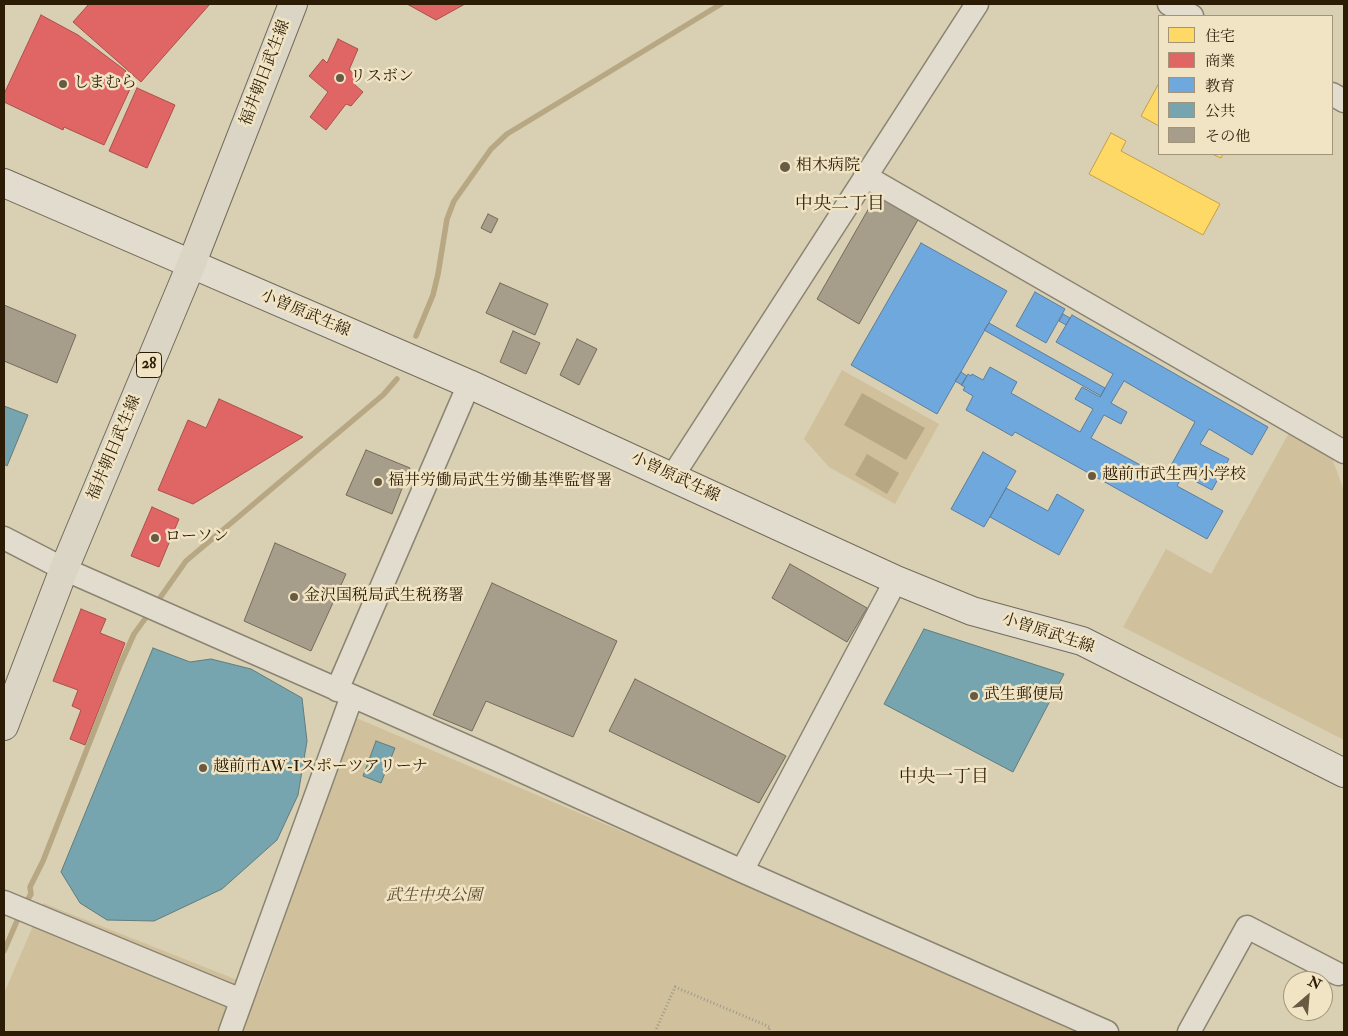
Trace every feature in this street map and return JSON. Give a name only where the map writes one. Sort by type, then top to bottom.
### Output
[{"type":"main road","name":"福井朝日武生線","points":[[4,726],[64,569],[191,265],[293,4]]},
{"type":"main road","name":"小曽原武生線","points":[[4,183],[469,384],[896,580],[972,610],[1082,641],[1344,773]]},
{"type":"street","points":[[672,477],[977,4]]},
{"type":"street","points":[[1169,4],[1190,15]]},
{"type":"street","points":[[1333,95],[1344,101]]},
{"type":"street","points":[[865,176],[1344,452]]},
{"type":"street","points":[[230,1032],[344,693],[469,384]]},
{"type":"street","points":[[4,538],[64,569],[1106,1032]]},
{"type":"street","points":[[742,871],[896,580]]},
{"type":"street","points":[[4,902],[241,1000]]},
{"type":"street","points":[[1190,1032],[1247,927],[1338,974]]},
{"type":"path","points":[[656,1032],[675,988],[770,1027],[768,1032]]},
{"type":"green space","points":[[842,370],[939,424],[895,504],[829,467],[804,439]]},
{"type":"green space","points":[[1290,431],[1331,455],[1344,491],[1344,740],[1123,627],[1166,549],[1211,574]]},
{"type":"green space","name":"武生中央公園","points":[[354,717],[1086,1032],[4,1032],[4,993],[43,903],[260,989]]},
{"type":"shaded area","points":[[862,393],[925,428],[906,460],[844,425]]},
{"type":"shaded area","points":[[867,454],[899,473],[887,494],[855,475]]},
{"type":"building: 住宅","points":[[1158,85],[1158,125],[1141,116]]},
{"type":"building: 住宅","points":[[1111,133],[1126,141],[1121,151],[1220,204],[1203,235],[1089,174]]},
{"type":"building: 商業","points":[[89,4],[210,4],[141,82],[73,22]]},
{"type":"building: 商業","points":[[407,4],[465,4],[436,20]]},
{"type":"building: 商業","points":[[41,15],[78,35],[126,71],[120,83],[131,87],[104,145],[64,127],[63,130],[4,102],[4,94]]},
{"type":"building: 商業","points":[[338,39],[358,49],[349,70],[358,75],[355,85],[363,92],[351,106],[346,104],[326,130],[310,117],[328,92],[309,76],[323,59],[327,63]]},
{"type":"building: 商業","points":[[137,88],[175,105],[147,168],[109,151]]},
{"type":"building: 商業","points":[[219,399],[303,437],[193,504],[158,490],[188,420],[206,428]]},
{"type":"building: 商業","name":"ローソン","points":[[152,507],[179,519],[159,567],[131,556]]},
{"type":"building: 商業","points":[[81,609],[106,619],[100,633],[125,643],[85,745],[70,739],[81,710],[72,706],[78,690],[53,681]]},
{"type":"building: 教育","points":[[921,243],[1007,291],[937,414],[851,365]]},
{"type":"building: 教育","points":[[1035,292],[1065,309],[1046,343],[1016,326]]},
{"type":"building: 教育","points":[[1063,314],[1070,318],[1066,325],[1059,321]]},
{"type":"building: 教育","name":"越前市武生西小学校","points":[[1072,315],[1268,427],[1252,455],[1209,429],[1200,444],[1229,459],[1212,490],[1183,475],[1177,486],[1223,511],[1207,539],[1015,432],[1012,436],[966,410],[973,396],[963,390],[965,387],[961,385],[968,374],[983,380],[990,367],[1017,382],[1011,393],[1080,432],[1093,409],[1075,399],[1082,387],[1100,397],[1113,374],[1056,342]],"holes":[[[1124,381],[1195,422],[1164,478],[1091,438],[1104,415],[1121,424],[1127,412],[1111,403]]]},
{"type":"building: 教育","points":[[989,323],[1105,388],[1101,396],[984,330]]},
{"type":"building: 教育","points":[[961,372],[967,376],[962,385],[955,381]]},
{"type":"building: 教育","points":[[983,452],[1016,471],[984,527],[951,509]]},
{"type":"building: 教育","points":[[1006,488],[1048,511],[1057,494],[1084,510],[1059,555],[990,517]]},
{"type":"building: 公共","points":[[4,406],[28,415],[7,466],[4,464]]},
{"type":"building: 公共","points":[[924,629],[1064,674],[1013,772],[884,704]]},
{"type":"building: 公共","name":"越前市AW-Iスポーツアリーナ","points":[[153,648],[190,662],[211,659],[251,669],[302,698],[307,741],[298,795],[277,840],[222,889],[154,921],[107,920],[80,903],[61,872]]},
{"type":"building: 公共","points":[[376,741],[395,748],[381,783],[363,776]]},
{"type":"building: その他","points":[[877,194],[919,218],[859,324],[817,299]]},
{"type":"building: その他","points":[[488,214],[498,219],[491,233],[481,228]]},
{"type":"building: その他","points":[[500,283],[548,304],[535,335],[486,313]]},
{"type":"building: その他","points":[[4,305],[76,335],[57,383],[4,361]]},
{"type":"building: その他","points":[[513,331],[540,343],[526,374],[500,362]]},
{"type":"building: その他","points":[[577,339],[597,349],[579,385],[560,375]]},
{"type":"building: その他","name":"福井労働局武生労働基準監督署","points":[[366,450],[410,468],[392,514],[346,495]]},
{"type":"building: その他","name":"金沢国税局武生税務署","points":[[275,543],[346,574],[311,651],[244,621]]},
{"type":"building: その他","points":[[790,564],[867,608],[847,642],[772,598]]},
{"type":"building: その他","points":[[492,583],[617,641],[573,737],[486,701],[472,731],[433,715]]},
{"type":"building: その他","points":[[635,679],[786,756],[759,803],[609,731]]},
{"type":"waterway","points":[[416,336],[433,295],[447,219],[454,201],[491,149],[507,134],[721,4]]},
{"type":"waterway","points":[[155,605],[186,561],[383,395],[397,379]]},
{"type":"waterway","points":[[24,906],[31,894],[30,887],[43,861],[120,665],[134,634],[150,612]]},
{"type":"waterway","points":[[4,951],[20,914]]},
{"type":"place","name":"リスボン","points":[[340,78]]},
{"type":"place","name":"しまむら","points":[[63,84]]},
{"type":"place","name":"相木病院","points":[[785,167]]},
{"type":"place","name":"越前市武生西小学校","points":[[1092,476]]},
{"type":"place","name":"福井労働局武生労働基準監督署","points":[[378,482]]},
{"type":"place","name":"ローソン","points":[[155,538]]},
{"type":"place","name":"金沢国税局武生税務署","points":[[294,597]]},
{"type":"place","name":"武生郵便局","points":[[974,696]]},
{"type":"place","name":"越前市AW-Iスポーツアリーナ","points":[[203,768]]},
{"type":"district","name":"中央二丁目","points":[[840,205]]},
{"type":"district","name":"中央一丁目","points":[[944,778]]}]
